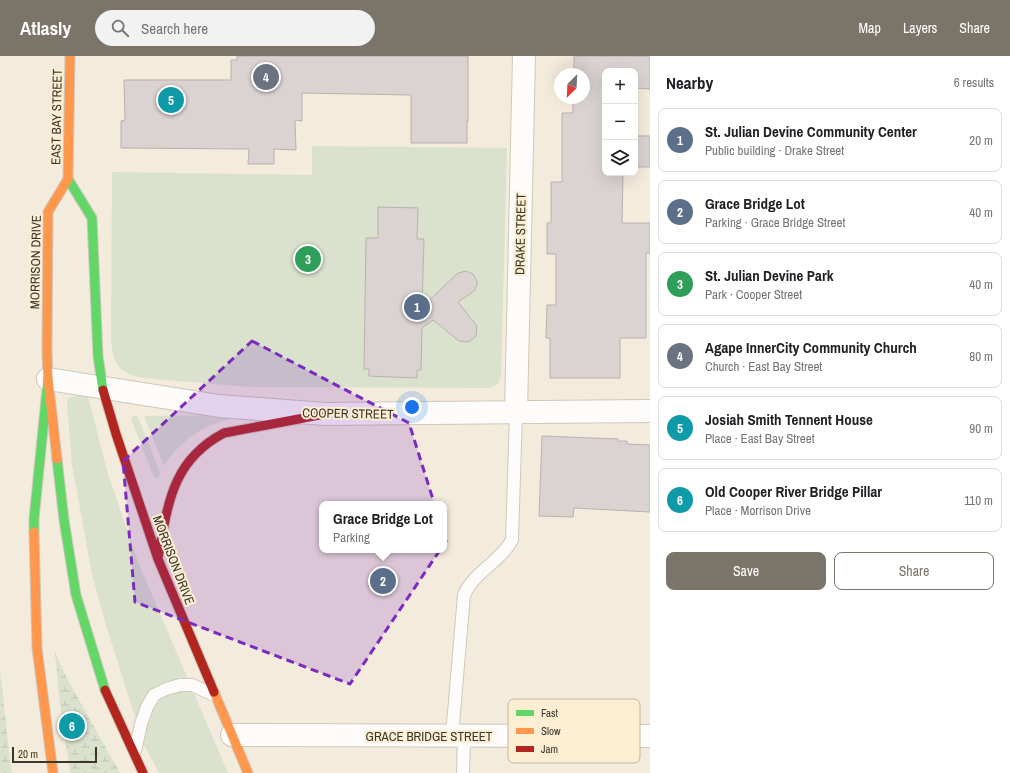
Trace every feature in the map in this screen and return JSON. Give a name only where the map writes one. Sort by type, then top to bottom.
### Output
[{"type":"main road","name":"EAST BAY STREET","points":[[68,179],[70,56]]},
{"type":"main road","name":"MORRISON DRIVE","points":[[143,773],[104,687],[76,595],[64,520],[48,378],[48,212],[68,179],[92,218],[98,356],[103,388],[116,434],[158,559],[248,773]]},
{"type":"main road","points":[[48,378],[34,519],[37,648],[53,773]]},
{"type":"main road","points":[[158,559],[169,502],[179,475],[197,452],[209,441],[224,433],[325,414]]},
{"type":"street","name":"DRAKE STREET","points":[[516,412],[524,56]]},
{"type":"street","name":"COOPER STREET","points":[[48,378],[219,406],[325,414],[650,411]]},
{"type":"street","name":"GRACE BRIDGE STREET","points":[[232,735],[508,736]]},
{"type":"lane","points":[[463,773],[458,736],[464,595],[473,580],[503,552],[512,540],[516,412]]},
{"type":"lane","points":[[134,754],[141,724],[147,707],[154,695],[180,684],[192,685],[214,695]]},
{"type":"highlighted area","points":[[252,341],[409,423],[446,541],[350,684],[135,602],[123,461]]},
{"type":"green space","points":[[312,146],[507,148],[501,376],[496,385],[486,388],[249,387],[143,378],[131,375],[121,369],[114,359],[111,342],[112,172],[312,175]]},
{"type":"green space","points":[[84,394],[88,396],[107,471],[138,562],[228,773],[159,773],[144,745],[105,622],[92,574],[72,465],[67,404],[68,398]]},
{"type":"green space","points":[[133,415],[138,417],[160,472],[159,477],[157,478],[154,477],[131,419]]},
{"type":"green space","points":[[144,416],[231,416],[231,418],[228,420],[209,426],[184,442],[164,466]]},
{"type":"green space","points":[[55,652],[64,673],[120,773],[70,773],[60,704]]},
{"type":"green space","points":[[0,670],[10,760],[12,773],[0,773]]},
{"type":"building","points":[[237,56],[468,56],[467,143],[411,143],[411,95],[302,93],[302,121],[295,120],[296,150],[274,149],[274,164],[248,164],[249,149],[121,148],[121,121],[125,120],[124,80],[231,80],[231,60],[237,60]]},
{"type":"building","points":[[574,56],[650,56],[650,89],[638,88],[638,68],[602,68],[602,176],[623,176],[622,223],[650,223],[650,253],[646,253],[646,338],[620,338],[620,378],[550,378],[550,338],[546,338],[547,305],[556,305],[556,254],[547,254],[547,223],[551,223],[551,182],[562,182],[562,113],[573,113],[573,104],[590,104],[590,68],[574,68]]},
{"type":"building","points":[[638,136],[650,136],[650,167],[638,167]]},
{"type":"building","points":[[378,207],[418,208],[417,239],[424,239],[422,307],[458,273],[466,271],[473,274],[477,281],[474,291],[458,302],[477,326],[476,336],[467,342],[459,341],[433,320],[422,328],[421,370],[417,370],[417,378],[369,376],[369,369],[364,369],[366,238],[378,238]]},
{"type":"building","points":[[542,436],[618,439],[618,441],[627,441],[627,444],[650,445],[650,512],[574,508],[573,517],[539,516]]},
{"type":"traffic: fast","points":[[68,179],[92,218],[98,356],[103,390]]},
{"type":"traffic: fast","points":[[34,532],[48,379]]},
{"type":"traffic: fast","points":[[57,459],[64,520],[76,595],[105,690]]},
{"type":"traffic: slow","points":[[68,179],[70,56]]},
{"type":"traffic: slow","points":[[57,459],[48,379],[47,352],[48,212],[68,179]]},
{"type":"traffic: slow","points":[[34,532],[37,648],[53,773]]},
{"type":"traffic: slow","points":[[214,692],[248,773]]},
{"type":"traffic: jam","points":[[103,390],[116,434],[158,559],[214,692]]},
{"type":"traffic: jam","points":[[158,558],[169,503],[175,486],[182,471],[206,444],[224,433],[325,414]]},
{"type":"traffic: jam","points":[[105,690],[143,773]]},
{"type":"place","name":"Agape InnerCity Community Church","points":[[266,77]]},
{"type":"place","name":"Josiah Smith Tennent House","points":[[171,100]]},
{"type":"place","name":"St. Julian Devine Park","points":[[308,259]]},
{"type":"place","name":"St. Julian Devine Community Center","points":[[417,307]]},
{"type":"place","name":"Grace Bridge Lot","points":[[383,581]]},
{"type":"place","name":"Old Cooper River Bridge Pillar","points":[[72,726]]}]
